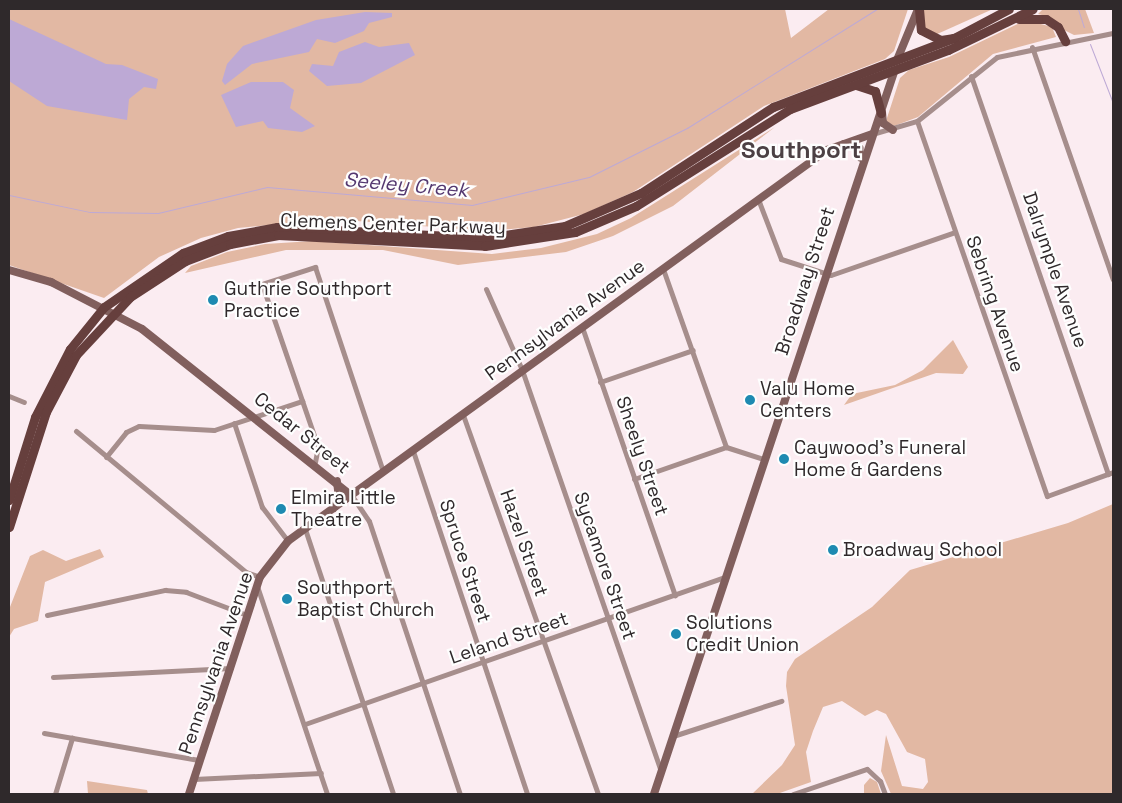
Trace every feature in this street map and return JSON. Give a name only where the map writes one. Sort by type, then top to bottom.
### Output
[{"type":"main road","points":[[918,9],[924,34],[936,39],[954,38]]},
{"type":"main road","name":"Broadway Street","points":[[654,794],[722,578],[861,160],[881,110],[897,60],[918,9]]},
{"type":"main road","points":[[897,60],[954,38],[1009,9]]},
{"type":"main road","points":[[1005,24],[1033,9]]},
{"type":"main road","points":[[1005,24],[1025,18],[1046,19],[1058,27],[1065,41]]},
{"type":"main road","name":"Clemens Center Parkway","points":[[9,527],[52,397],[76,355],[109,310],[171,269],[246,240],[311,234],[485,246],[575,232],[636,206],[775,116],[851,86],[894,72],[1005,24]]},
{"type":"main road","name":"Clemens Center Parkway","points":[[9,500],[45,393],[70,350],[109,310],[183,253],[261,229],[318,226],[484,238],[565,226],[640,193],[773,107],[897,60]]},
{"type":"main road","points":[[851,86],[876,91],[884,123],[893,130]]},
{"type":"main road","name":"Pennsylvania Avenue","points":[[189,794],[260,577],[288,541],[758,199],[840,145],[872,134]]},
{"type":"main road","points":[[840,145],[856,145],[861,160]]},
{"type":"main road","name":"Cedar Street","points":[[9,270],[51,282],[109,310],[256,416],[337,481],[352,496]]},
{"type":"main road","points":[[334,509],[339,498],[337,481]]},
{"type":"street","name":"Pennsylvania Avenue","points":[[872,134],[893,130],[917,121],[996,57],[1032,47],[1113,33]]},
{"type":"street","points":[[1032,47],[1113,279]]},
{"type":"street","name":"Dalrymple Avenue","points":[[972,76],[1111,473]]},
{"type":"street","name":"Sebring Avenue","points":[[917,121],[1046,496],[1111,473]]},
{"type":"street","points":[[758,199],[781,259],[831,275],[955,232]]},
{"type":"street","points":[[314,462],[318,447],[262,284],[315,267],[383,472]]},
{"type":"street","points":[[663,269],[726,447]]},
{"type":"street","name":"Sycamore Street","points":[[486,289],[522,370],[661,772]]},
{"type":"street","name":"Sheely Street","points":[[582,327],[675,595]]},
{"type":"street","points":[[600,382],[693,350]]},
{"type":"street","points":[[9,396],[24,402]]},
{"type":"street","points":[[106,457],[126,432],[139,426],[214,430],[302,401]]},
{"type":"street","name":"Hazel Street","points":[[463,415],[598,794]]},
{"type":"street","points":[[234,423],[262,507],[288,541]]},
{"type":"street","points":[[76,431],[246,572],[260,577]]},
{"type":"street","points":[[634,479],[726,447],[762,459]]},
{"type":"street","name":"Spruce Street","points":[[413,451],[527,794]]},
{"type":"street","name":"Cedar Street","points":[[352,496],[369,521],[460,794]]},
{"type":"street","points":[[305,529],[393,794]]},
{"type":"street","name":"Leland Street","points":[[305,724],[722,578]]},
{"type":"street","points":[[257,586],[327,794]]},
{"type":"street","points":[[47,615],[165,590],[186,592],[248,615]]},
{"type":"street","points":[[53,677],[231,668]]},
{"type":"street","points":[[673,736],[781,701]]},
{"type":"street","points":[[44,733],[199,760]]},
{"type":"street","points":[[56,794],[72,738]]},
{"type":"street","points":[[793,794],[805,792],[867,769],[880,781],[885,794]]},
{"type":"street","points":[[194,779],[320,773]]},
{"type":"shaded area","points":[[9,9],[785,9],[791,38],[829,9],[908,9],[894,51],[885,59],[764,106],[633,192],[584,214],[534,227],[486,231],[331,219],[238,228],[201,238],[159,257],[104,298],[9,265]]},
{"type":"shaded area","points":[[924,9],[993,9],[935,35],[926,31],[921,20]]},
{"type":"shaded area","points":[[1043,9],[1085,9],[1094,33],[1074,35],[1064,30],[1050,17],[1038,14]]},
{"type":"shaded area","points":[[365,12],[392,13],[392,17],[369,23],[364,31],[335,43],[317,39],[309,52],[252,64],[225,85],[222,81],[227,64],[243,46],[316,20]]},
{"type":"shaded area","points":[[9,19],[106,64],[122,65],[158,79],[156,89],[144,87],[129,99],[127,120],[47,106],[9,81]]},
{"type":"shaded area","points":[[1026,20],[1052,27],[1056,37],[993,54],[918,117],[894,126],[886,121],[900,78],[909,70],[949,57]]},
{"type":"shaded area","points":[[365,42],[379,47],[409,43],[415,55],[361,83],[327,86],[309,71],[312,64],[333,66],[339,52]]},
{"type":"shaded area","points":[[251,82],[283,82],[294,90],[290,108],[315,126],[302,132],[268,128],[263,121],[236,127],[221,95]]},
{"type":"shaded area","points":[[775,127],[673,206],[613,236],[566,252],[458,265],[383,250],[286,250],[185,273],[191,266],[227,252],[265,244],[313,241],[492,254],[541,248],[597,234],[631,218]]},
{"type":"shaded area","points":[[953,340],[968,367],[963,374],[936,373],[844,405],[852,394],[895,385],[923,370]]},
{"type":"shaded area","points":[[1113,504],[1113,794],[891,794],[881,771],[886,735],[902,786],[923,789],[928,782],[925,759],[907,752],[886,714],[877,710],[865,716],[842,701],[823,707],[813,731],[806,752],[811,782],[777,794],[752,794],[782,765],[795,745],[786,686],[787,672],[795,659],[872,607],[910,570],[1068,523]]},
{"type":"shaded area","points":[[100,549],[104,557],[45,582],[38,621],[14,629],[9,637],[10,607],[30,556],[43,550],[66,561]]},
{"type":"shaded area","points":[[870,778],[877,782],[881,794],[864,794],[864,785]]},
{"type":"shaded area","points":[[87,781],[147,790],[148,794],[88,794]]},
{"type":"waterway","name":"Seeley Creek","points":[[9,195],[90,212],[158,213],[267,187],[472,205],[589,177],[687,128],[877,9]]},
{"type":"waterway","points":[[1078,9],[1084,27]]},
{"type":"waterway","points":[[1090,44],[1113,103]]},
{"type":"place","name":"Guthrie Southport Practice","points":[[213,300]]},
{"type":"place","name":"Valu Home Centers","points":[[750,400]]},
{"type":"place","name":"Caywood's Funeral Home & Gardens","points":[[784,459]]},
{"type":"place","name":"Elmira Little Theatre","points":[[281,509]]},
{"type":"place","name":"Broadway School","points":[[833,550]]},
{"type":"place","name":"Southport Baptist Church","points":[[287,599]]},
{"type":"place","name":"Solutions Credit Union","points":[[676,634]]},
{"type":"district","name":"Southport","points":[[801,150]]}]
